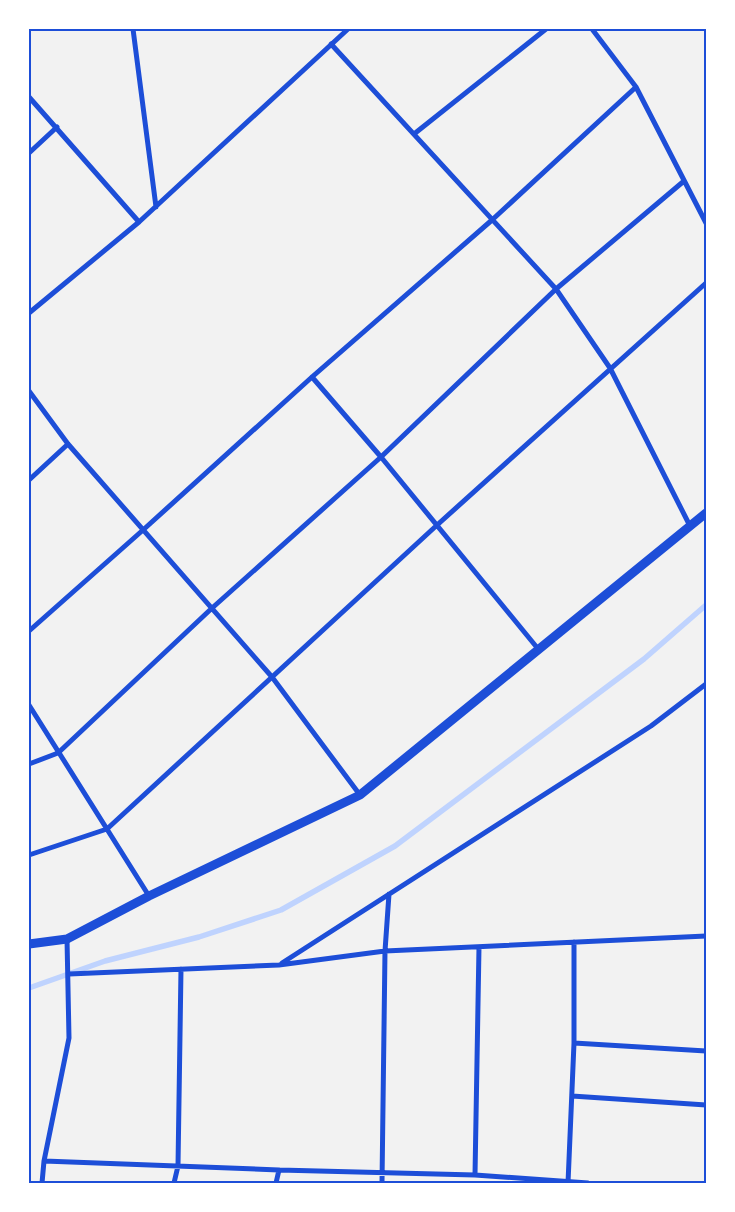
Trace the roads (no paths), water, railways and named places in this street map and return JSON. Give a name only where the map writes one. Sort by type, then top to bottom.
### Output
[{"type":"street","points":[[133,29],[156,207]]},
{"type":"street","points":[[29,313],[156,207],[348,29]]},
{"type":"street","points":[[414,134],[546,29]]},
{"type":"street","points":[[592,29],[636,87],[706,223]]},
{"type":"street","points":[[331,44],[556,289],[610,368],[690,526]]},
{"type":"street","points":[[29,631],[312,377],[492,220],[636,87]]},
{"type":"street","points":[[29,97],[139,222]]},
{"type":"street","points":[[29,153],[57,127]]},
{"type":"street","points":[[29,764],[58,753],[211,609],[381,457],[556,289],[684,181]]},
{"type":"street","points":[[29,856],[107,828],[436,526],[706,283]]},
{"type":"street","points":[[312,377],[381,457],[539,650]]},
{"type":"street","points":[[29,391],[68,444],[272,677],[360,795]]},
{"type":"street","points":[[29,480],[68,444]]},
{"type":"street","points":[[29,944],[67,939],[149,896],[360,795],[706,513]]},
{"type":"street","points":[[279,965],[651,726],[706,684]]},
{"type":"street","points":[[29,705],[149,896]]},
{"type":"street","points":[[382,1183],[385,951],[389,894]]},
{"type":"street","points":[[69,974],[279,965],[385,951],[706,936]]},
{"type":"street","points":[[42,1183],[44,1161],[70,1038],[67,939]]},
{"type":"street","points":[[568,1182],[574,1043],[574,942]]},
{"type":"street","points":[[475,1175],[479,947]]},
{"type":"street","points":[[174,1183],[178,1166],[181,969]]},
{"type":"street","points":[[574,1043],[706,1051]]},
{"type":"street","points":[[572,1096],[706,1105]]},
{"type":"street","points":[[44,1161],[475,1175],[588,1183]]},
{"type":"street","points":[[276,1183],[278,1170]]},
{"type":"waterway","points":[[29,988],[105,961],[199,937],[281,910],[395,846],[644,659],[706,605]]}]
